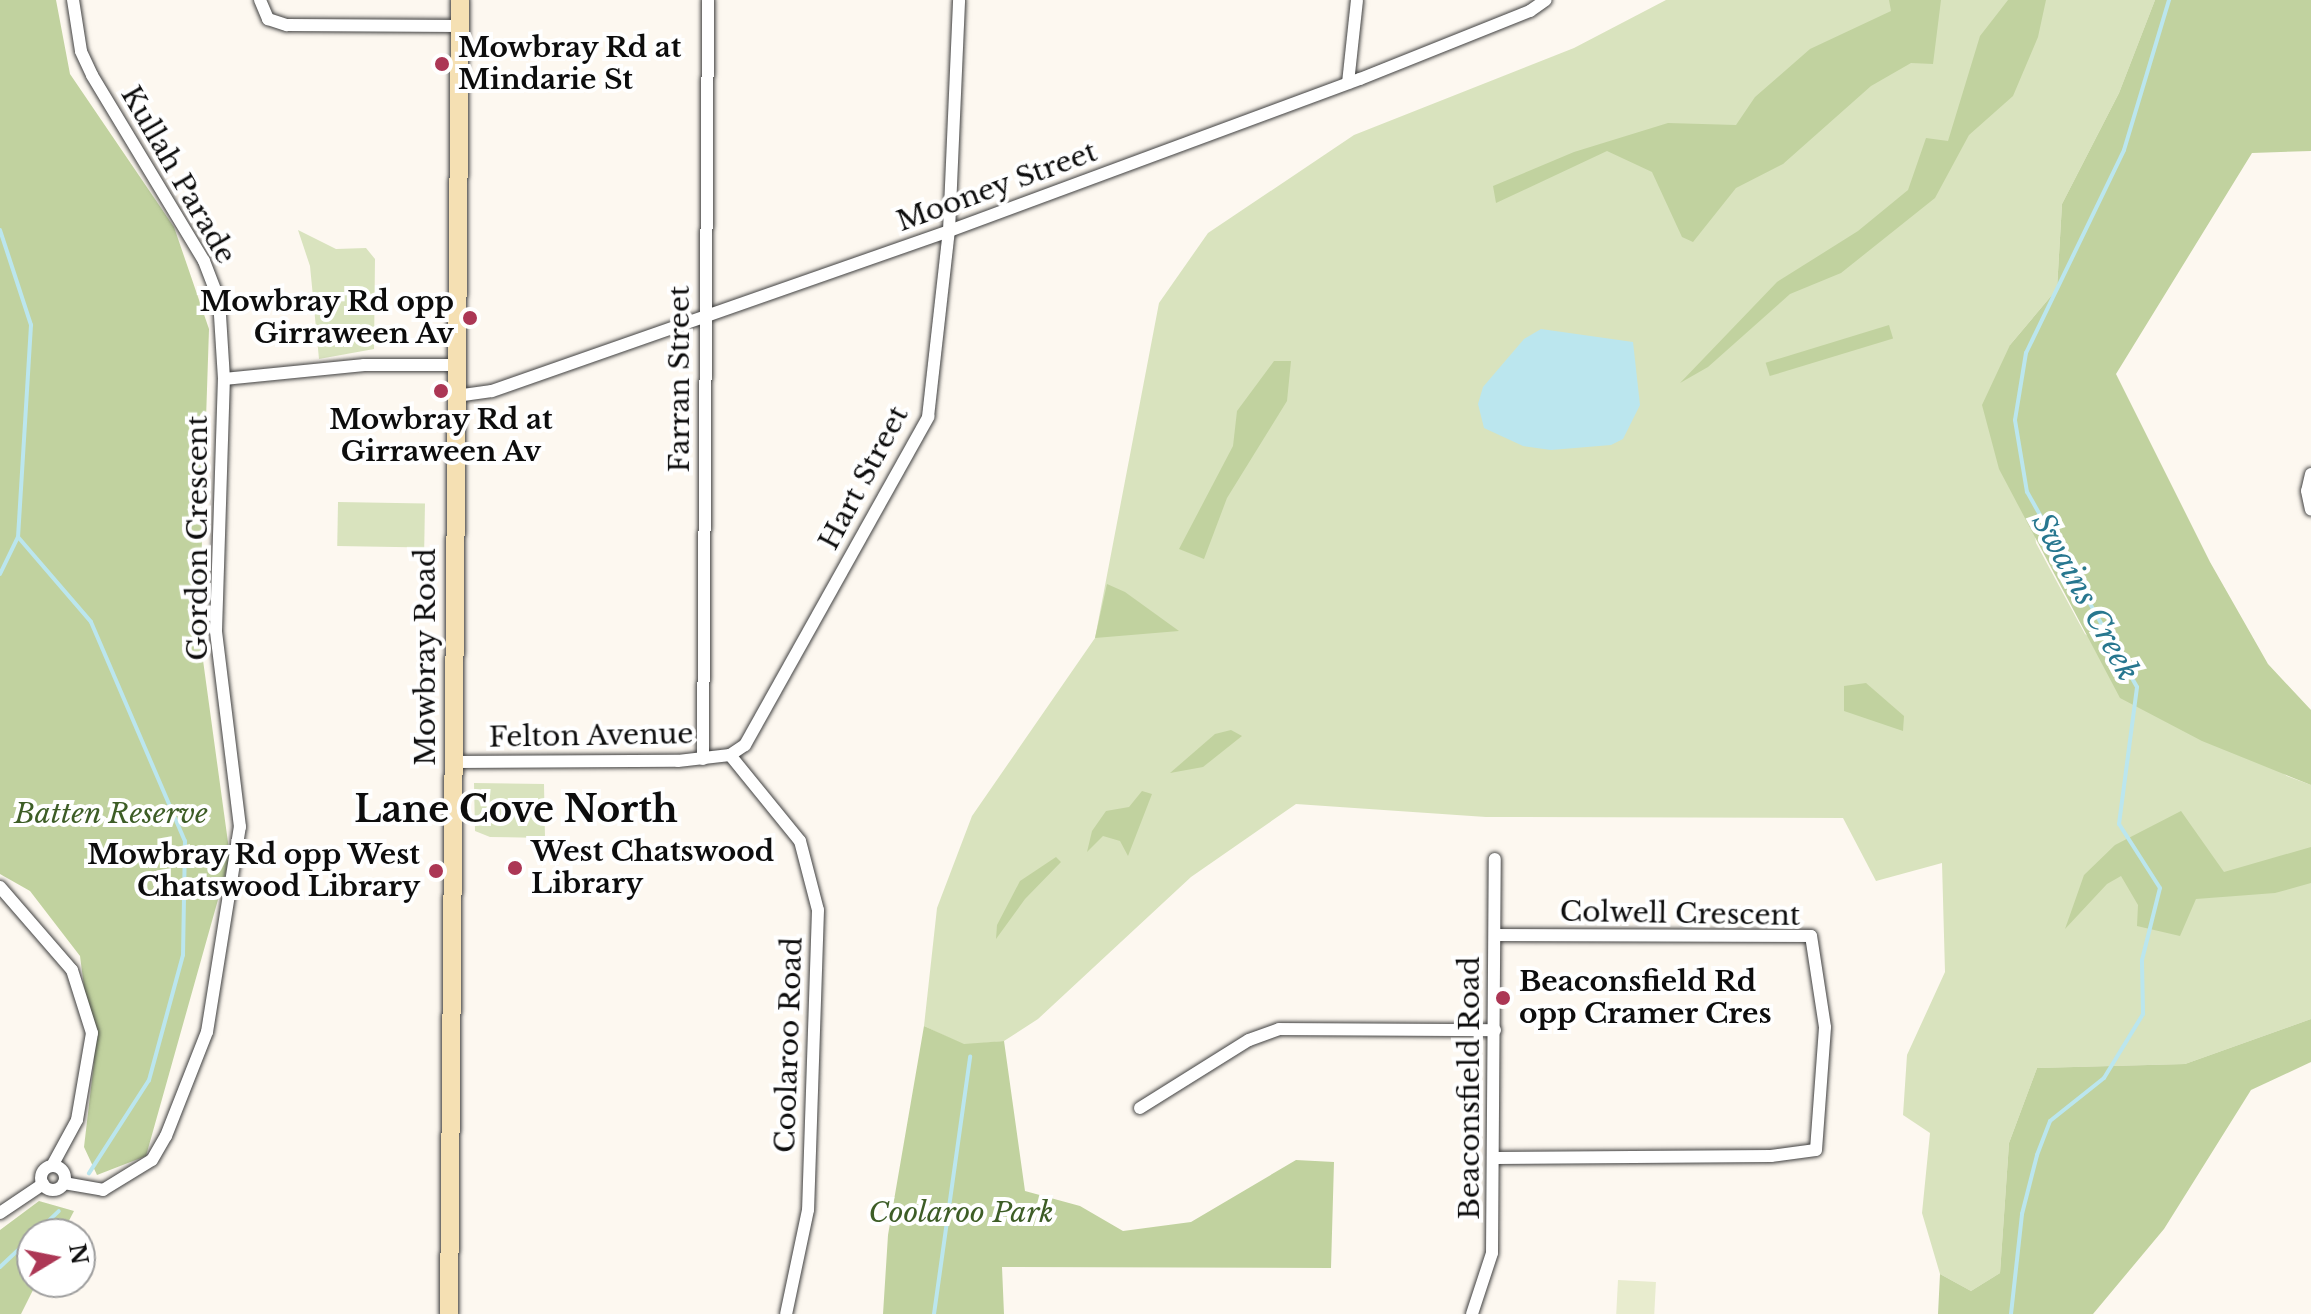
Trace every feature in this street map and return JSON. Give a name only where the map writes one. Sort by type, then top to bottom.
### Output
[{"type":"main road","name":"Mowbray Road","points":[[449,1314],[460,0]]},
{"type":"street","name":"Kullah Parade","points":[[73,0],[81,51],[92,75],[204,261],[219,300],[224,379]]},
{"type":"street","points":[[260,0],[268,19],[287,25],[460,26]]},
{"type":"street","name":"Farran Street","points":[[703,759],[708,0]]},
{"type":"street","name":"Hart Street","points":[[730,755],[745,745],[762,716],[928,417],[949,231],[959,0]]},
{"type":"street","points":[[1348,83],[1357,0]]},
{"type":"street","name":"Mooney Street","points":[[456,396],[492,391],[949,231],[1348,83],[1530,11],[1546,0]]},
{"type":"street","points":[[224,379],[364,365],[456,365]]},
{"type":"street","name":"Gordon Crescent","points":[[64,1183],[103,1190],[152,1160],[207,1032],[240,827],[216,631],[224,379]]},
{"type":"street","points":[[2311,474],[2307,491],[2311,510]]},
{"type":"street","name":"Felton Avenue","points":[[454,762],[703,759],[730,755]]},
{"type":"street","name":"Coolaroo Road","points":[[730,755],[800,841],[818,910],[808,1210],[786,1314]]},
{"type":"street","name":"Beaconsfield Road","points":[[1472,1314],[1492,1253],[1495,859]]},
{"type":"street","points":[[0,887],[72,970],[92,1033],[77,1120],[52,1166],[42,1172],[43,1184]]},
{"type":"street","name":"Colwell Crescent","points":[[1495,935],[1811,936],[1825,1027],[1816,1150],[1771,1156],[1495,1158]]},
{"type":"street","points":[[1140,1108],[1249,1040],[1279,1029],[1495,1030]]},
{"type":"street","points":[[43,1184],[53,1190],[64,1183],[63,1171],[52,1166]]},
{"type":"street","points":[[0,1213],[43,1184]]},
{"type":"green space","name":"Batten Reserve","points":[[0,0],[56,0],[70,74],[174,227],[209,329],[199,631],[230,857],[146,1156],[97,1175],[84,1147],[94,1062],[80,956],[30,891],[0,874]]},
{"type":"green space","points":[[1666,0],[2155,0],[2119,93],[2062,204],[2057,289],[2010,345],[2036,543],[2085,634],[2287,776],[2311,785],[2311,1019],[2185,1064],[2037,1068],[2009,1143],[2000,1273],[1971,1291],[1940,1274],[1922,1213],[1930,1133],[1903,1115],[1907,1055],[1945,972],[1942,863],[1876,881],[1843,818],[1486,817],[1296,804],[1191,877],[1038,1019],[1004,1041],[964,1045],[924,1026],[937,908],[972,816],[1095,638],[1159,303],[1208,233],[1354,135],[1574,48]]},
{"type":"green space","points":[[1889,0],[1941,0],[1933,64],[1911,63],[1871,86],[1783,164],[1736,188],[1693,242],[1682,237],[1652,172],[1607,151],[1496,203],[1493,186],[1574,152],[1668,123],[1736,125],[1755,97],[1810,49],[1891,11]]},
{"type":"green space","points":[[2008,0],[2046,0],[2038,37],[2013,96],[1969,135],[1935,198],[1841,273],[1790,294],[1708,367],[1680,383],[1777,282],[1858,231],[1908,190],[1926,138],[1948,141],[1980,36]]},
{"type":"green space","points":[[2155,0],[2311,0],[2311,151],[2252,153],[2116,374],[2210,562],[2268,664],[2311,710],[2311,785],[2202,741],[2120,698],[1999,469],[1982,405],[2010,345],[2057,289],[2062,204],[2119,93]]},
{"type":"green space","points":[[298,230],[336,249],[366,248],[375,259],[374,349],[319,359],[310,266]]},
{"type":"green space","points":[[1889,325],[1893,338],[1770,376],[1766,363]]},
{"type":"green space","points":[[1274,361],[1291,361],[1287,401],[1227,498],[1204,559],[1179,549],[1233,446],[1237,411]]},
{"type":"green space","points":[[338,502],[425,504],[424,548],[337,546]]},
{"type":"green space","points":[[1107,584],[1125,592],[1179,631],[1095,638]]},
{"type":"green space","points":[[1866,683],[1904,716],[1903,731],[1844,711],[1844,686]]},
{"type":"green space","points":[[1231,730],[1242,736],[1203,767],[1170,773],[1215,734]]},
{"type":"green space","points":[[474,783],[544,784],[545,838],[490,837],[475,831]]},
{"type":"green space","points":[[1142,791],[1152,794],[1128,856],[1120,841],[1103,836],[1087,852],[1092,831],[1106,811],[1129,807]]},
{"type":"green space","points":[[2181,811],[2224,872],[2311,847],[2311,883],[2275,893],[2196,899],[2180,936],[2137,926],[2138,905],[2121,876],[2107,884],[2065,929],[2084,875],[2115,845]]},
{"type":"green space","points":[[1056,857],[1061,862],[1025,899],[996,939],[997,925],[1020,881]]},
{"type":"green space","points":[[2311,1019],[2311,1062],[2251,1090],[2164,1229],[2093,1314],[1938,1314],[1940,1274],[1971,1291],[2000,1273],[2009,1143],[2037,1068],[2185,1064]]},
{"type":"green space","name":"Coolaroo Park","points":[[924,1026],[964,1044],[1004,1041],[1025,1191],[1080,1206],[1123,1231],[1191,1222],[1296,1160],[1334,1162],[1331,1268],[1002,1267],[1004,1314],[883,1314],[888,1235]]},
{"type":"green space","points":[[39,1201],[74,1211],[70,1218],[16,1218]]},
{"type":"green space","points":[[16,1218],[16,1298],[29,1298],[21,1314],[0,1314],[0,1230]]},
{"type":"green space","points":[[1618,1280],[1656,1282],[1654,1314],[1616,1314]]},
{"type":"water","points":[[1541,329],[1633,342],[1640,405],[1623,439],[1611,445],[1551,450],[1523,446],[1484,428],[1478,404],[1483,387],[1524,339]]},
{"type":"waterway","name":"Swains Creek","points":[[2011,1314],[2022,1214],[2037,1155],[2050,1121],[2104,1078],[2143,1014],[2142,960],[2160,888],[2119,824],[2137,687],[2027,492],[2015,420],[2026,353],[2124,150],[2169,0]]},
{"type":"waterway","points":[[0,230],[31,325],[18,537],[91,622],[185,841],[183,955],[149,1080],[89,1173]]},
{"type":"waterway","points":[[0,574],[18,537]]},
{"type":"waterway","points":[[934,1314],[970,1057]]},
{"type":"waterway","points":[[52,1218],[59,1211]]},
{"type":"waterway","points":[[0,1267],[16,1252]]},
{"type":"place","name":"Mowbray Rd at Mindarie St","points":[[442,64]]},
{"type":"place","name":"Mowbray Rd opp Girraween Av","points":[[470,318]]},
{"type":"place","name":"Mowbray Rd at Girraween Av","points":[[441,391]]},
{"type":"place","name":"West Chatswood Library","points":[[515,868]]},
{"type":"place","name":"Mowbray Rd opp West Chatswood Library","points":[[436,871]]},
{"type":"place","name":"Beaconsfield Rd opp Cramer Cres","points":[[1503,998]]},
{"type":"district","name":"Lane Cove North","points":[[516,810]]}]
